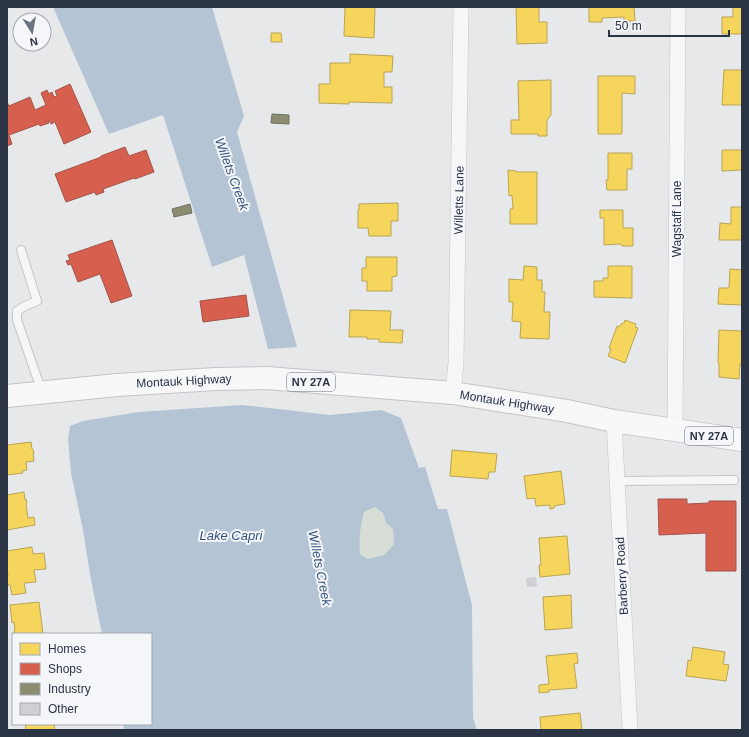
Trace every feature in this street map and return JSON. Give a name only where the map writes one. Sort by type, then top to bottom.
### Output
[{"type":"main road","name":"Montauk Highway","points":[[7,396],[117,385],[216,379],[267,378],[452,393],[567,411],[614,421],[742,440]]},
{"type":"street","name":"Willetts Lane","points":[[452,393],[456,363],[461,7]]},
{"type":"street","name":"Wagstaff Lane","points":[[676,431],[678,7]]},
{"type":"street","name":"Barberry Road","points":[[614,421],[633,730]]},
{"type":"lane","points":[[21,250],[37,301],[17,311],[17,320],[42,392]]},
{"type":"lane","points":[[617,481],[734,480]]},
{"type":"shaded area","points":[[375,507],[383,513],[386,523],[393,529],[394,544],[384,555],[367,559],[360,554],[360,528],[364,512]]},
{"type":"water","name":"Willets Creek","points":[[53,7],[212,7],[244,116],[237,132],[297,347],[268,349],[244,255],[212,267],[163,115],[109,134]]},
{"type":"water","name":"Lake Capri","points":[[242,405],[330,415],[381,410],[401,418],[419,468],[425,467],[438,509],[447,509],[472,605],[473,718],[477,730],[124,730],[123,725],[152,725],[152,633],[102,633],[71,473],[68,439],[70,426],[83,421],[139,412]],"holes":[[[375,507],[383,513],[386,523],[393,529],[394,544],[384,555],[367,559],[360,554],[360,533],[364,512]]]},
{"type":"building: Homes","points":[[345,7],[375,7],[374,38],[344,36]]},
{"type":"building: Homes","points":[[516,7],[539,7],[539,22],[547,22],[547,43],[517,44]]},
{"type":"building: Homes","points":[[589,7],[634,7],[635,21],[624,21],[624,17],[602,18],[602,22],[589,22]]},
{"type":"building: Homes","points":[[733,7],[742,7],[742,34],[722,34],[722,17],[733,17]]},
{"type":"building: Homes","points":[[271,33],[281,33],[282,42],[271,42]]},
{"type":"building: Homes","points":[[350,54],[393,56],[392,72],[384,72],[384,87],[392,87],[392,103],[319,103],[319,84],[330,84],[330,63],[350,63]]},
{"type":"building: Homes","points":[[724,70],[742,70],[742,105],[722,105]]},
{"type":"building: Homes","points":[[598,76],[635,76],[635,94],[622,93],[622,134],[598,134]]},
{"type":"building: Homes","points":[[551,80],[551,115],[547,120],[547,136],[538,136],[538,134],[511,134],[511,120],[519,120],[518,81]]},
{"type":"building: Homes","points":[[722,150],[742,150],[742,170],[722,171]]},
{"type":"building: Homes","points":[[608,153],[632,153],[632,169],[627,169],[627,190],[607,190],[606,180],[608,180]]},
{"type":"building: Homes","points":[[508,170],[516,172],[537,172],[537,224],[510,224],[510,209],[513,209],[512,195],[509,196]]},
{"type":"building: Homes","points":[[398,203],[398,221],[391,221],[391,236],[369,236],[368,228],[358,228],[359,204]]},
{"type":"building: Homes","points":[[731,207],[742,207],[742,240],[719,240],[720,223],[731,224]]},
{"type":"building: Homes","points":[[600,210],[623,210],[623,228],[633,228],[633,246],[622,246],[621,244],[604,245],[604,218],[600,218]]},
{"type":"building: Homes","points":[[366,257],[397,257],[397,276],[392,277],[392,291],[367,291],[367,281],[362,281],[362,268],[366,268]]},
{"type":"building: Homes","points":[[524,266],[537,267],[537,280],[542,280],[542,292],[545,292],[544,312],[550,312],[549,339],[520,338],[521,322],[512,321],[513,302],[509,302],[509,279],[523,280]]},
{"type":"building: Homes","points":[[608,266],[632,266],[632,298],[594,297],[594,281],[603,281],[603,278],[608,278]]},
{"type":"building: Homes","points":[[730,269],[742,270],[742,305],[718,304],[719,288],[729,288]]},
{"type":"building: Homes","points":[[350,310],[391,311],[390,330],[403,330],[402,343],[379,342],[379,339],[367,339],[367,337],[349,337]]},
{"type":"building: Homes","points":[[625,320],[636,324],[635,327],[638,328],[625,363],[608,356],[611,349],[609,348],[617,326],[619,327]]},
{"type":"building: Homes","points":[[719,330],[742,331],[742,365],[740,364],[739,379],[719,377]]},
{"type":"building: Homes","points":[[31,442],[34,453],[34,461],[26,462],[27,470],[22,471],[23,473],[7,475],[7,445]]},
{"type":"building: Homes","points":[[452,450],[497,454],[495,472],[489,472],[488,479],[450,476]]},
{"type":"building: Homes","points":[[561,471],[565,504],[554,506],[554,508],[550,509],[550,505],[536,506],[535,498],[527,499],[524,476]]},
{"type":"building: Homes","points":[[24,492],[27,503],[28,518],[34,517],[35,525],[7,530],[7,495]]},
{"type":"building: Homes","points":[[567,536],[570,574],[540,577],[539,565],[541,565],[539,538]]},
{"type":"building: Homes","points":[[32,547],[33,554],[44,553],[46,569],[34,570],[36,582],[24,583],[26,593],[12,595],[7,577],[7,551]]},
{"type":"building: Homes","points":[[571,595],[572,628],[545,630],[543,597]]},
{"type":"building: Homes","points":[[39,602],[43,633],[15,633],[10,605]]},
{"type":"building: Homes","points":[[693,647],[725,652],[723,664],[729,665],[726,681],[686,676],[688,660],[691,661]]},
{"type":"building: Homes","points":[[577,653],[578,663],[574,664],[577,688],[549,690],[549,692],[539,693],[539,685],[549,684],[546,656]]},
{"type":"building: Homes","points":[[580,713],[582,730],[541,730],[540,717]]},
{"type":"building: Homes","points":[[25,725],[54,725],[55,730],[26,730]]},
{"type":"building: Shops","points":[[70,84],[91,132],[64,144],[55,122],[51,124],[50,121],[48,121],[49,123],[40,126],[39,124],[9,135],[12,144],[7,146],[7,102],[9,106],[30,97],[35,110],[46,105],[41,93],[47,90],[49,94],[52,92],[54,97],[57,96],[55,91]]},
{"type":"building: Shops","points":[[125,147],[129,156],[146,150],[154,172],[103,189],[104,192],[96,195],[95,192],[66,202],[55,174]]},
{"type":"building: Shops","points":[[112,240],[132,296],[111,303],[100,274],[78,282],[71,264],[68,265],[66,261],[70,260],[68,255]]},
{"type":"building: Shops","points":[[246,295],[249,316],[203,322],[200,301]]},
{"type":"building: Shops","points":[[658,499],[687,499],[687,504],[709,503],[709,501],[736,501],[736,571],[706,571],[706,533],[659,535]]},
{"type":"building: Industry","points":[[272,114],[289,115],[289,124],[271,123]]},
{"type":"building: Industry","points":[[190,204],[192,213],[174,217],[172,209]]},
{"type":"building: Other","points":[[536,577],[537,586],[527,587],[526,578]]}]
